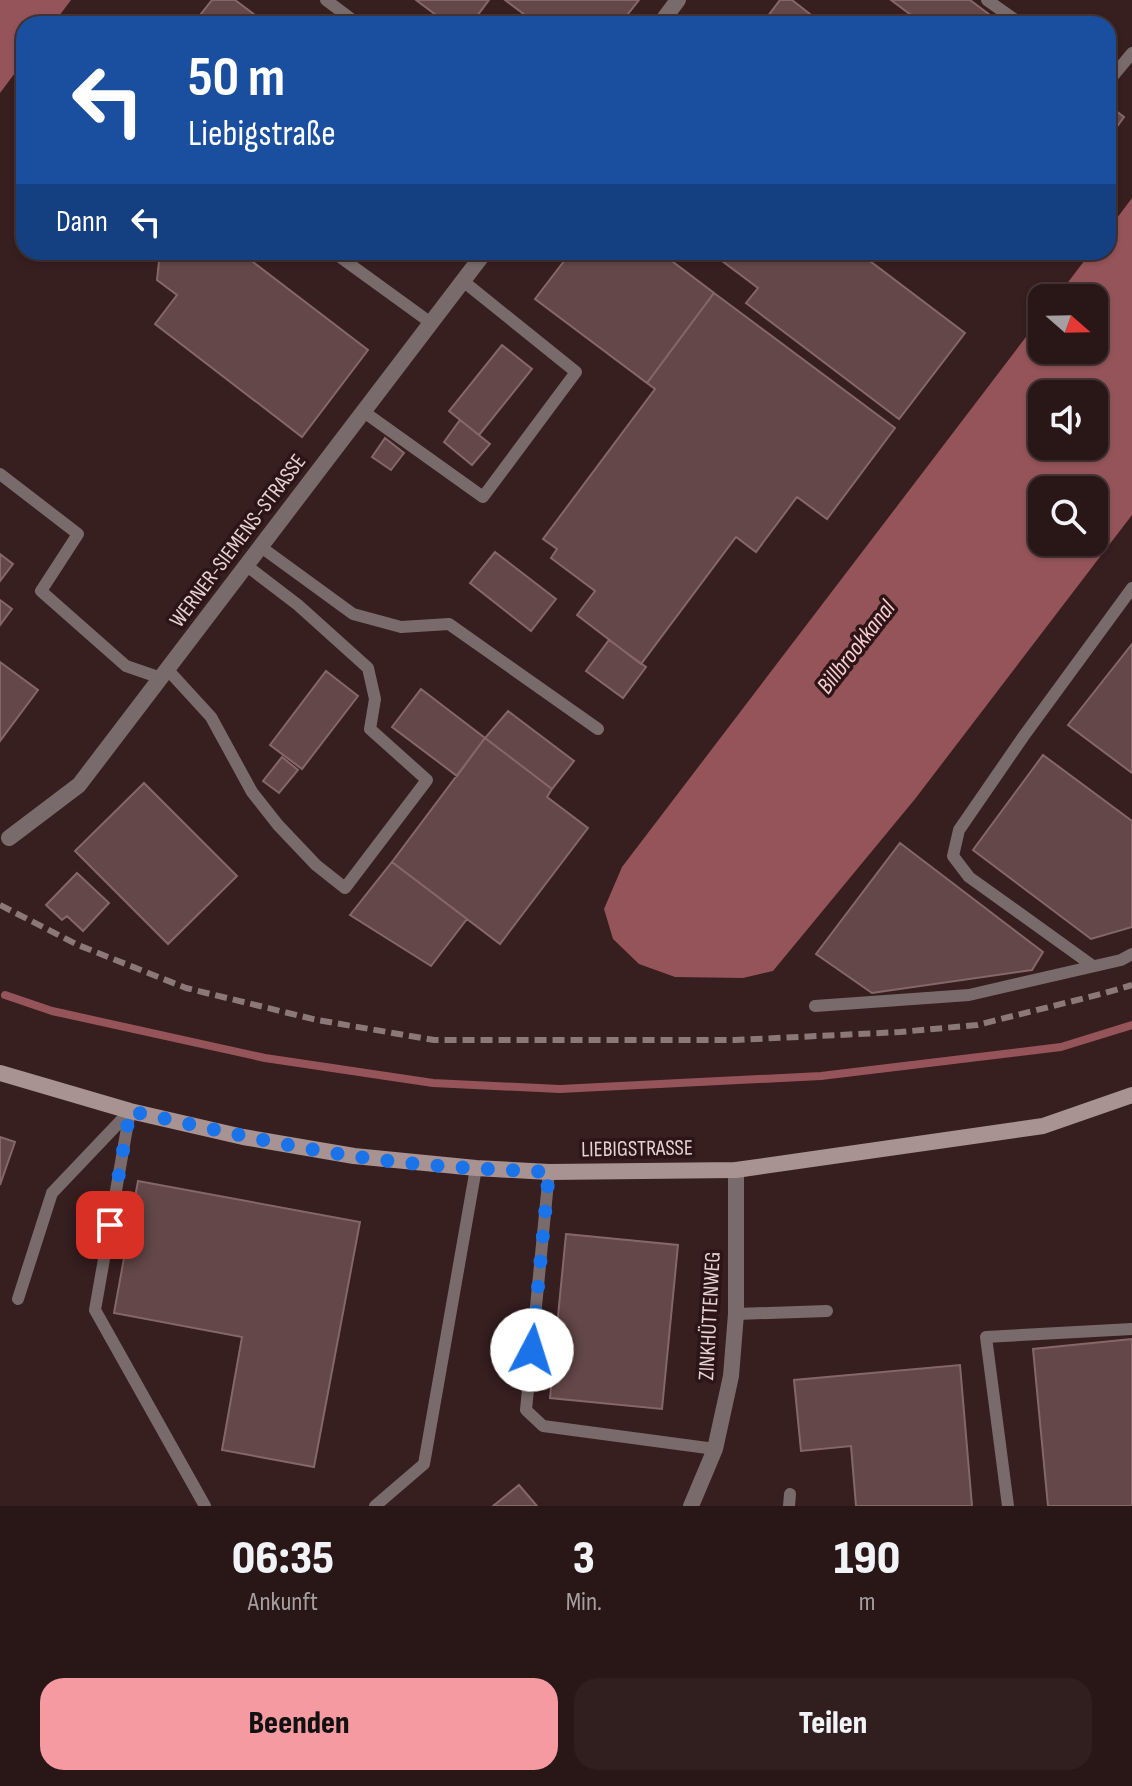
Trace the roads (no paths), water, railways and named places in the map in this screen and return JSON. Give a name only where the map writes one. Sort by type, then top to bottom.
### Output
[{"type":"main road","name":"LIEBIGSTRASSE","points":[[0,1073],[130,1111],[243,1137],[354,1156],[549,1172],[736,1170],[1043,1126],[1132,1095]]},
{"type":"street","name":"WERNER-SIEMENS-STRASSE","points":[[9,838],[79,785],[479,260]]},
{"type":"street","name":"ZINKHÜTTENWEG","points":[[691,1506],[715,1449],[731,1376],[736,1314],[736,1170]]},
{"type":"lane","points":[[326,0],[347,16]]},
{"type":"lane","points":[[987,0],[1010,16]]},
{"type":"lane","points":[[1116,72],[1132,53]]},
{"type":"lane","points":[[344,260],[431,323]]},
{"type":"lane","points":[[364,412],[483,497],[576,372],[463,281]]},
{"type":"lane","points":[[0,474],[78,534],[41,591],[126,666],[164,674],[211,717],[252,792],[269,814],[316,865],[345,888],[427,780],[370,729],[375,699],[368,668],[298,605],[247,566]]},
{"type":"lane","points":[[261,547],[353,614],[401,627],[449,624],[598,729]]},
{"type":"lane","points":[[1093,966],[969,877],[953,856],[959,830],[1132,588]]},
{"type":"lane","points":[[815,1006],[969,995],[1121,960],[1132,954]]},
{"type":"lane","points":[[18,1299],[52,1193],[130,1111]]},
{"type":"lane","points":[[130,1111],[95,1310],[205,1506]]},
{"type":"lane","points":[[375,1506],[424,1464],[476,1168]]},
{"type":"lane","points":[[549,1172],[526,1410],[543,1426],[715,1449]]},
{"type":"lane","points":[[736,1314],[827,1311]]},
{"type":"lane","points":[[1008,1506],[986,1337],[1132,1329]]},
{"type":"water","points":[[0,0],[71,0],[59,16],[16,16],[16,72],[0,93]]},
{"type":"water","name":"Billbrookkanal","points":[[1132,198],[1132,515],[1108,546],[1108,476],[1028,476],[1028,556],[1101,556],[915,799],[773,971],[743,978],[675,977],[639,964],[613,939],[604,909],[622,867],[1028,334],[1028,364],[1108,364],[1108,284],[1067,284],[1085,260],[1116,260],[1116,219]]},
{"type":"waterway","points":[[5,995],[52,1011],[265,1058],[433,1083],[560,1089],[821,1076],[1061,1047],[1132,1025]]},
{"type":"railway","points":[[0,905],[78,945],[186,988],[317,1020],[434,1040],[735,1040],[900,1032],[977,1025],[1132,985]]}]
